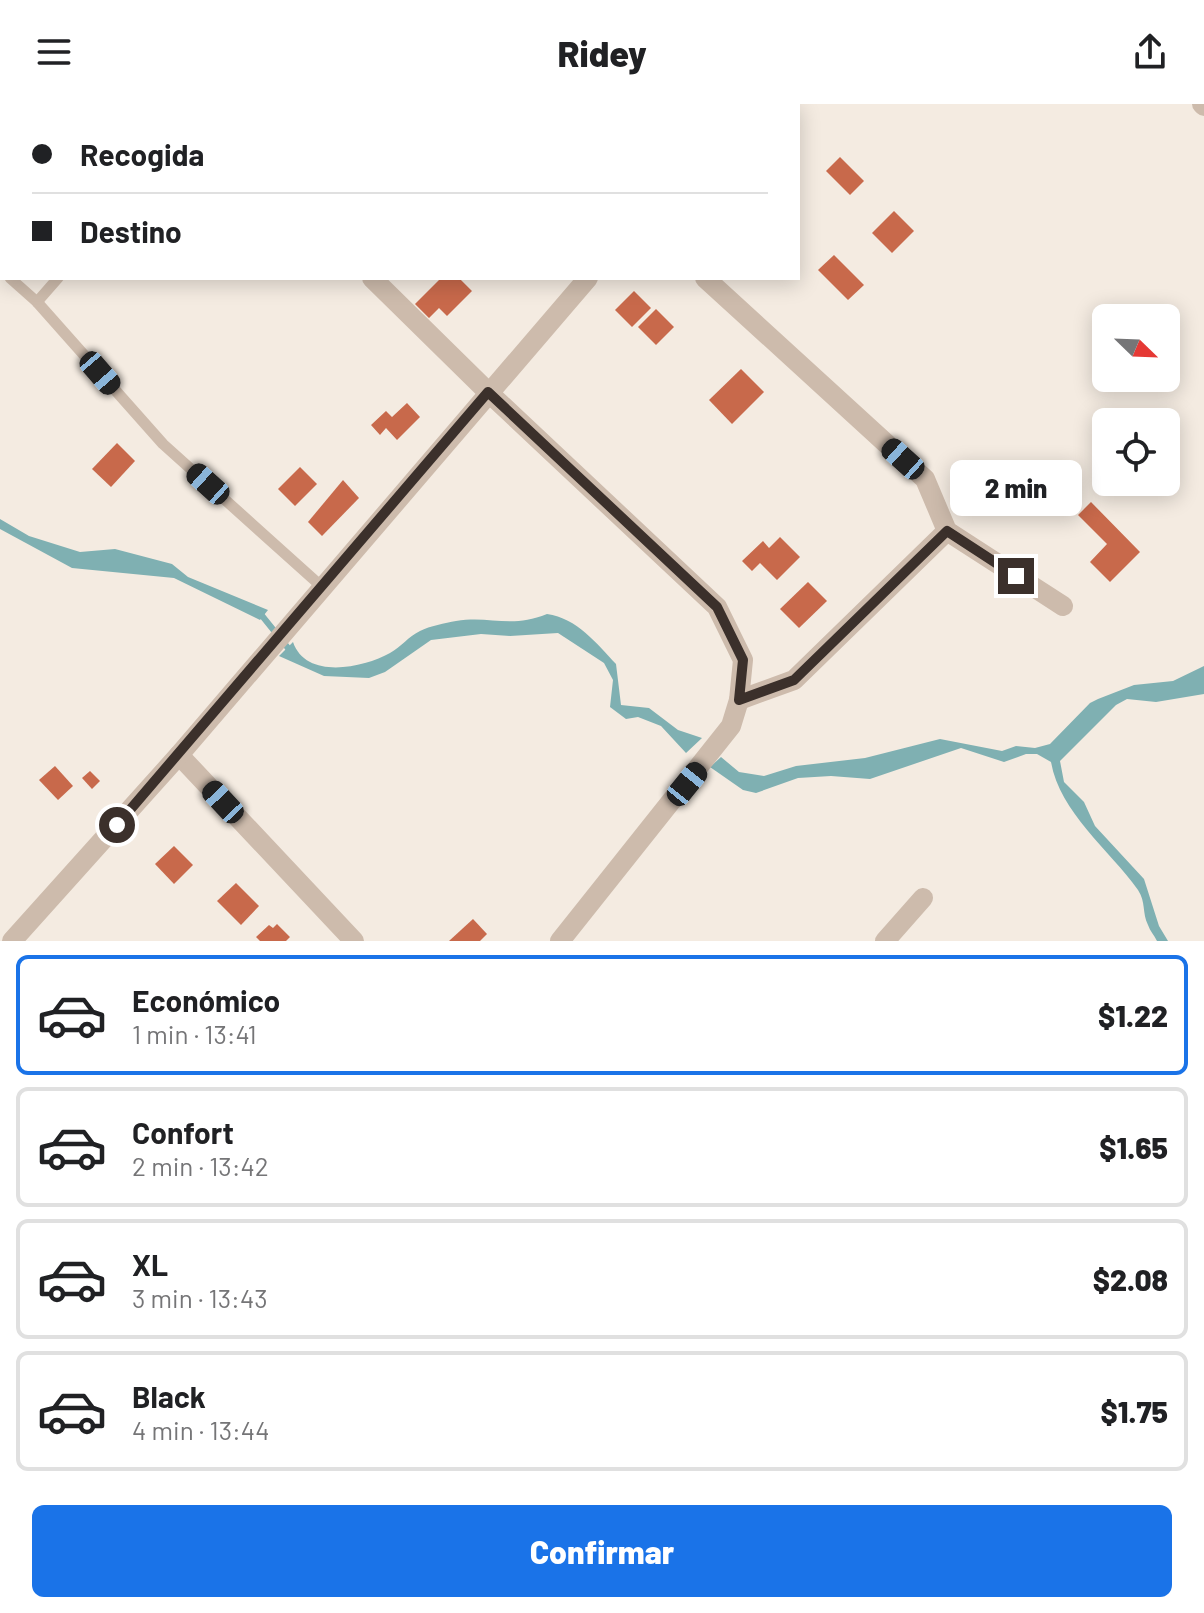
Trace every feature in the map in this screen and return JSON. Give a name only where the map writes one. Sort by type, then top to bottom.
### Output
[{"type":"street","points":[[374,280],[488,392],[717,607],[743,660],[739,700],[731,726],[560,941]]},
{"type":"street","points":[[12,941],[179,755],[586,280]]},
{"type":"street","points":[[707,280],[925,479],[947,531],[1063,606]]},
{"type":"street","points":[[739,700],[794,680],[947,531]]},
{"type":"street","points":[[179,755],[354,941]]},
{"type":"street","points":[[885,941],[923,898]]},
{"type":"lane","points":[[12,280],[37,302],[163,444],[315,594]]},
{"type":"lane","points":[[37,302],[56,280]]},
{"type":"water","points":[[0,519],[29,536],[80,552],[115,549],[172,564],[188,577],[268,610],[260,620],[174,578],[72,568],[0,529]]},
{"type":"water","points":[[547,614],[577,626],[616,664],[621,705],[649,708],[678,730],[702,738],[686,753],[661,726],[638,717],[626,719],[610,707],[613,680],[604,663],[558,633],[481,634],[431,640],[385,672],[369,678],[324,676],[279,656],[293,642],[300,654],[310,662],[322,666],[351,666],[390,653],[416,633],[438,625],[468,620],[522,621]]},
{"type":"water","points":[[1204,666],[1204,694],[1156,702],[1127,699],[1116,705],[1060,761],[1064,782],[1084,802],[1095,826],[1144,879],[1159,926],[1168,941],[1157,941],[1146,921],[1138,890],[1064,798],[1051,762],[1037,754],[1026,754],[1004,762],[961,748],[870,779],[831,776],[798,778],[756,793],[743,790],[710,767],[721,757],[739,772],[764,776],[796,766],[865,758],[940,739],[1002,751],[1016,746],[1035,748],[1050,744],[1090,703],[1098,699],[1134,685],[1173,681]]},
{"type":"building","points":[[840,157],[864,181],[850,195],[826,171]]},
{"type":"building","points":[[894,211],[914,231],[892,253],[872,233]]},
{"type":"building","points":[[834,255],[864,285],[848,300],[818,270]]},
{"type":"building","points":[[439,280],[461,280],[472,291],[447,316],[439,308],[429,318],[415,304]]},
{"type":"building","points":[[634,291],[651,308],[632,327],[615,310]]},
{"type":"building","points":[[656,309],[674,327],[656,345],[638,327]]},
{"type":"building","points":[[741,369],[764,392],[732,424],[709,400]]},
{"type":"building","points":[[407,403],[420,417],[397,440],[386,428],[380,435],[371,425],[386,411],[392,417]]},
{"type":"building","points":[[117,443],[135,461],[111,487],[92,469]]},
{"type":"building","points":[[300,467],[317,484],[295,506],[278,489]]},
{"type":"building","points":[[343,480],[359,498],[322,536],[308,522]]},
{"type":"building","points":[[1091,502],[1140,552],[1110,582],[1090,562],[1107,544],[1078,515]]},
{"type":"building","points":[[780,537],[800,557],[777,580],[760,563],[752,571],[742,561],[763,541],[769,548]]},
{"type":"building","points":[[808,582],[827,601],[799,628],[780,609]]},
{"type":"building","points":[[55,766],[73,786],[58,800],[39,780]]},
{"type":"building","points":[[90,771],[100,781],[92,789],[82,778]]},
{"type":"building","points":[[174,846],[193,865],[174,884],[155,864]]},
{"type":"building","points":[[236,883],[259,906],[241,925],[217,901]]},
{"type":"building","points":[[473,919],[487,934],[480,941],[449,941]]},
{"type":"building","points":[[277,924],[290,937],[286,941],[260,941],[256,937],[269,925],[273,928]]},
{"type":"waterway","points":[[259,612],[292,653]]},
{"type":"route","points":[[117,825],[488,392],[717,607],[743,660],[739,700],[794,680],[947,531],[1016,576]]}]
